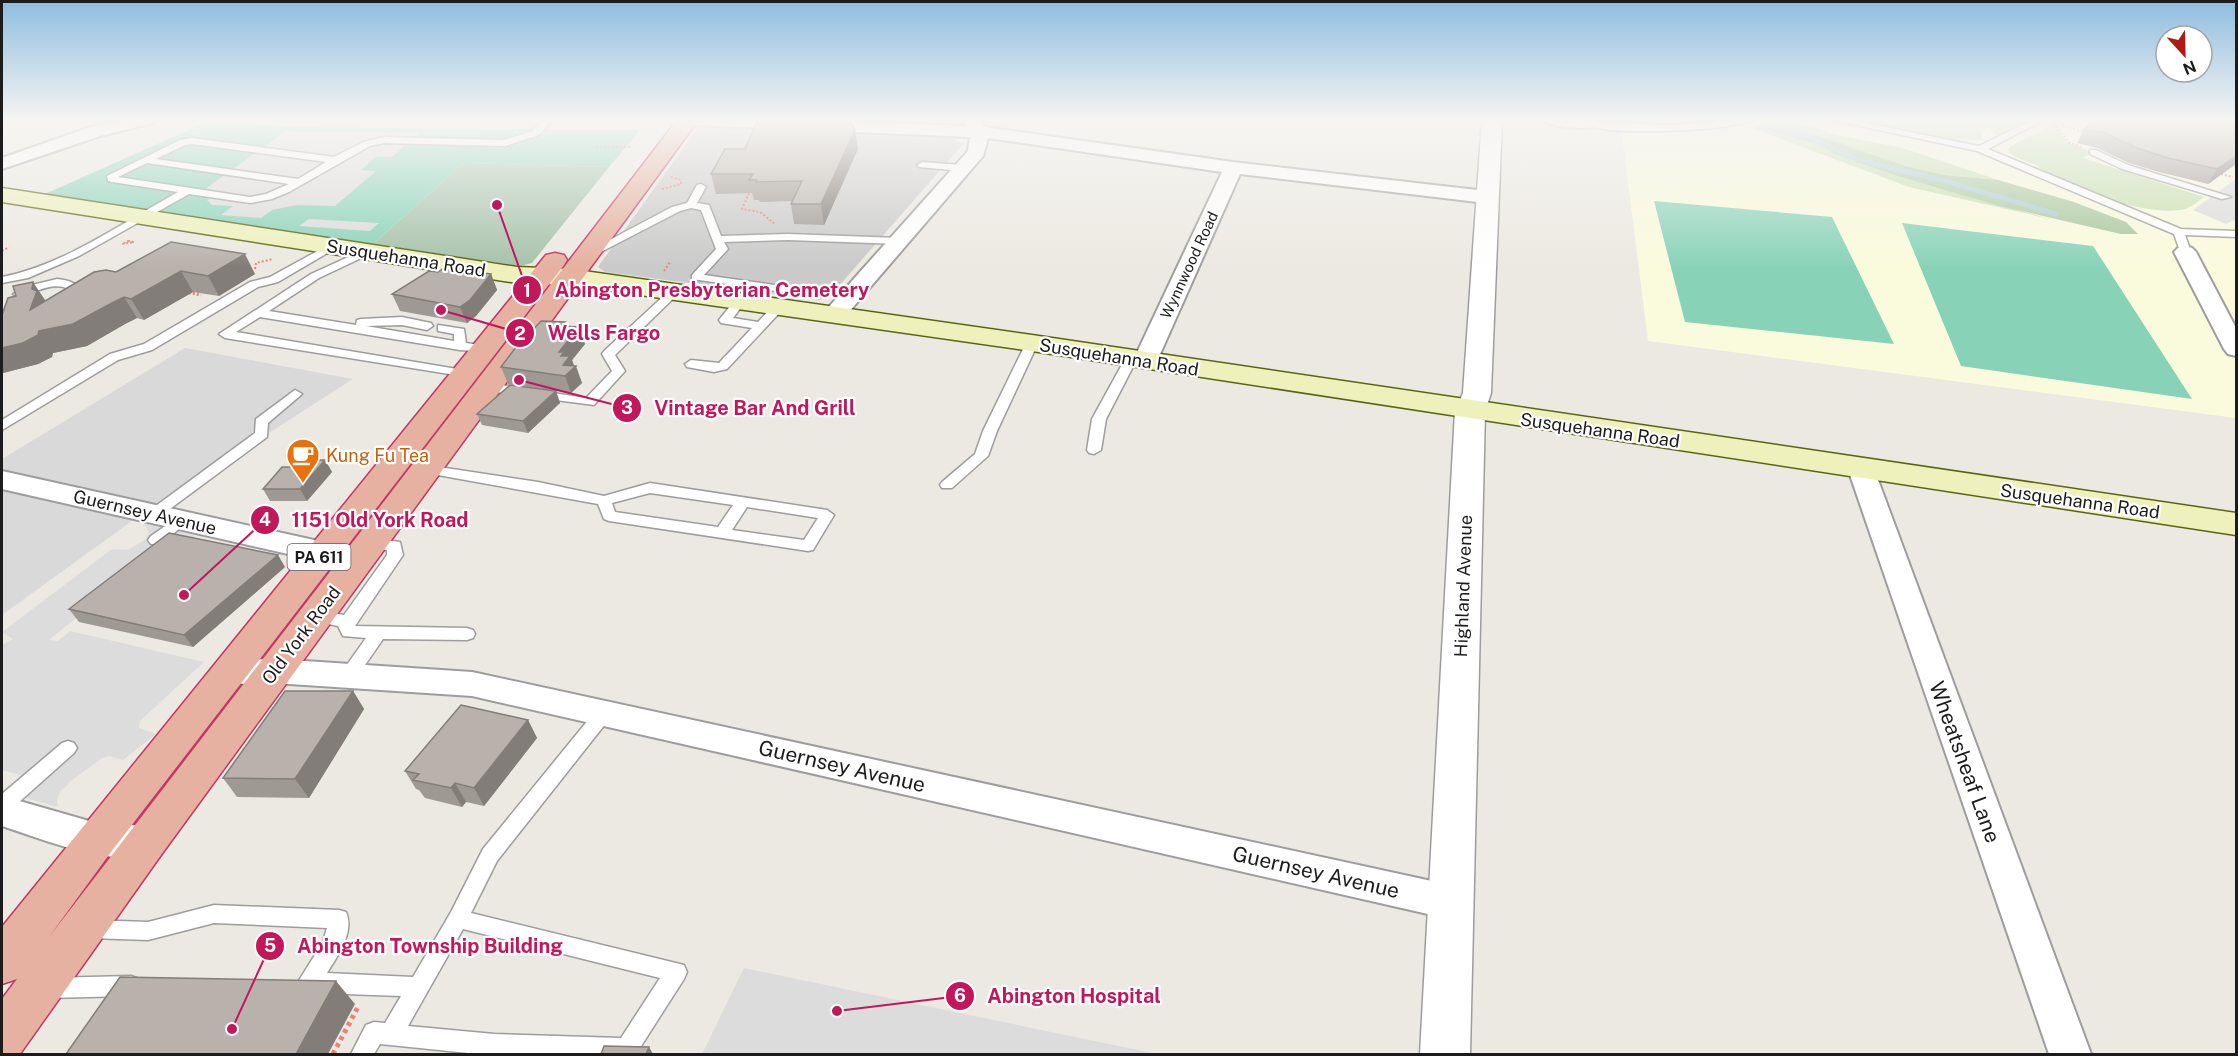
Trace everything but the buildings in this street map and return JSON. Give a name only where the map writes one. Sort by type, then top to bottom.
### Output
[{"type":"highway","name":"Old York Road","points":[[2,1038],[20,975],[96,838],[474,364],[557,277],[631,168]]},
{"type":"highway","name":"Old York Road","points":[[557,277],[586,256],[649,168]]},
{"type":"highway","name":"Old York Road","points":[[20,975],[82,929],[274,671],[332,619],[371,543],[426,469],[474,364]]},
{"type":"main road","name":"Susquehanna Road","points":[[2,195],[517,275],[557,277],[1032,343],[1470,411],[2236,524]]},
{"type":"street","points":[[834,315],[963,168]]},
{"type":"street","name":"Wynnwood Road","points":[[1138,360],[1233,168]]},
{"type":"street","points":[[1235,168],[1486,197]]},
{"type":"street","name":"Highland Avenue","points":[[1444,1054],[1470,411],[1478,393],[1488,168]]},
{"type":"street","points":[[2182,242],[2236,350]]},
{"type":"street","name":"Wheatsheaf Lane","points":[[1861,469],[2070,1054]]},
{"type":"street","name":"Guernsey Avenue","points":[[2,480],[155,527],[181,520],[323,552]]},
{"type":"street","name":"Guernsey Avenue","points":[[228,672],[274,671],[472,684],[1450,902]]},
{"type":"street","points":[[2,810],[96,838],[146,842]]},
{"type":"lane","points":[[128,168],[112,176],[112,179],[250,200],[273,195],[321,168]]},
{"type":"lane","points":[[203,168],[297,182]]},
{"type":"lane","points":[[2022,168],[2182,242],[2236,234]]},
{"type":"lane","points":[[2130,168],[2226,197]]},
{"type":"lane","points":[[691,205],[701,187]]},
{"type":"lane","points":[[2,279],[24,276],[75,254],[187,191]]},
{"type":"lane","points":[[586,256],[676,209],[691,205],[705,207],[722,249],[696,277],[798,291]]},
{"type":"lane","points":[[717,239],[788,237],[900,241]]},
{"type":"lane","points":[[2,426],[114,357],[148,347],[254,285],[274,280],[332,246]]},
{"type":"lane","points":[[368,251],[315,276],[225,334],[474,364]]},
{"type":"lane","points":[[24,276],[32,288]]},
{"type":"lane","points":[[10,299],[32,288],[60,283],[74,286],[74,295],[60,304]]},
{"type":"lane","points":[[260,313],[331,324],[474,364],[589,402],[619,371],[608,354],[673,293]]},
{"type":"lane","points":[[739,302],[724,320],[759,326]]},
{"type":"lane","points":[[691,364],[714,368],[723,366],[778,308]]},
{"type":"lane","points":[[331,324],[402,321],[427,326]]},
{"type":"lane","points":[[442,328],[460,332],[474,364]]},
{"type":"lane","points":[[947,486],[976,463],[981,456],[990,431],[1032,343]]},
{"type":"lane","points":[[1094,450],[1099,419],[1138,360]]},
{"type":"lane","points":[[155,527],[262,434],[261,422],[295,394]]},
{"type":"lane","points":[[426,469],[538,487],[604,501],[650,488],[827,515],[808,546],[609,516],[604,501]]},
{"type":"lane","points":[[722,533],[743,502]]},
{"type":"lane","points":[[332,619],[349,632],[466,634]]},
{"type":"lane","points":[[348,676],[379,632]]},
{"type":"lane","points":[[391,1035],[458,919],[490,855],[604,713]]},
{"type":"lane","points":[[2,805],[68,748]]},
{"type":"lane","points":[[82,929],[148,931],[214,914],[339,919],[333,945],[309,982]]},
{"type":"lane","points":[[362,1054],[374,1033],[491,1050],[627,1049],[676,972],[458,919]]},
{"type":"lane","points":[[20,975],[150,986]]},
{"type":"lane","points":[[286,983],[418,987]]},
{"type":"path","points":[[2221,174],[2233,177]]},
{"type":"path","points":[[749,194],[742,208],[756,210],[770,216],[775,224]]},
{"type":"path","points":[[2,251],[9,247]]},
{"type":"path","points":[[255,258],[262,259]]},
{"type":"path","points":[[176,290],[208,296]]},
{"type":"path","points":[[333,1054],[360,1003]]},
{"type":"shaded area","points":[[234,168],[363,168],[361,170],[376,171],[335,206],[297,205],[272,210],[261,218],[221,215],[233,206],[212,205],[207,200],[214,195],[198,194]]},
{"type":"shaded area","points":[[458,168],[608,168],[532,263],[520,266],[373,244]]},
{"type":"shaded area","points":[[669,168],[942,168],[831,295],[819,300],[605,272],[598,267]]},
{"type":"shaded area","points":[[1626,168],[2236,168],[2236,418],[1648,341]]},
{"type":"shaded area","points":[[2236,179],[2236,219],[2226,224],[2193,210]]},
{"type":"shaded area","points":[[309,219],[379,223],[370,231],[299,226]]},
{"type":"shaded area","points":[[185,348],[353,379],[132,521],[2,615],[2,459]]},
{"type":"shaded area","points":[[144,524],[196,536],[166,545],[49,640],[58,641],[70,631],[204,662],[140,721],[139,728],[156,734],[123,760],[109,756],[102,758],[72,780],[60,792],[57,800],[58,807],[8,793],[28,777],[2,770],[2,645],[13,639],[2,632],[112,549],[128,550],[146,539],[149,532]]},
{"type":"shaded area","points":[[744,968],[1157,1054],[702,1054]]},
{"type":"green space","points":[[103,168],[458,168],[373,244],[45,194]]},
{"type":"green space","points":[[1859,168],[1875,168],[2050,219],[1909,187]]},
{"type":"green space","points":[[1875,168],[1916,168],[1945,175],[1998,180],[2074,202],[2126,222],[2138,234],[2121,234],[2000,206]]},
{"type":"green space","points":[[1916,168],[1963,168],[1998,180],[1945,175]]},
{"type":"green space","points":[[2040,168],[2115,168],[2204,197],[2185,209],[2170,211],[2151,209],[2131,206],[2089,193]]},
{"type":"green space","points":[[1654,201],[1832,217],[1894,344],[1685,322]]},
{"type":"green space","points":[[1902,223],[2093,246],[2192,399],[1961,366]]},
{"type":"waterway","points":[[1892,168],[1945,181],[2056,214]]},
{"type":"place","name":"Abington Presbyterian Cemetery","points":[[497,205]]},
{"type":"place","name":"Wells Fargo","points":[[441,310]]},
{"type":"place","name":"Vintage Bar And Grill","points":[[519,380]]},
{"type":"place","name":"Kung Fu Tea","points":[[303,484]]},
{"type":"place","name":"1151 Old York Road","points":[[184,595]]},
{"type":"place","name":"Abington Hospital","points":[[837,1011]]},
{"type":"place","name":"Abington Township Building","points":[[232,1029]]}]
